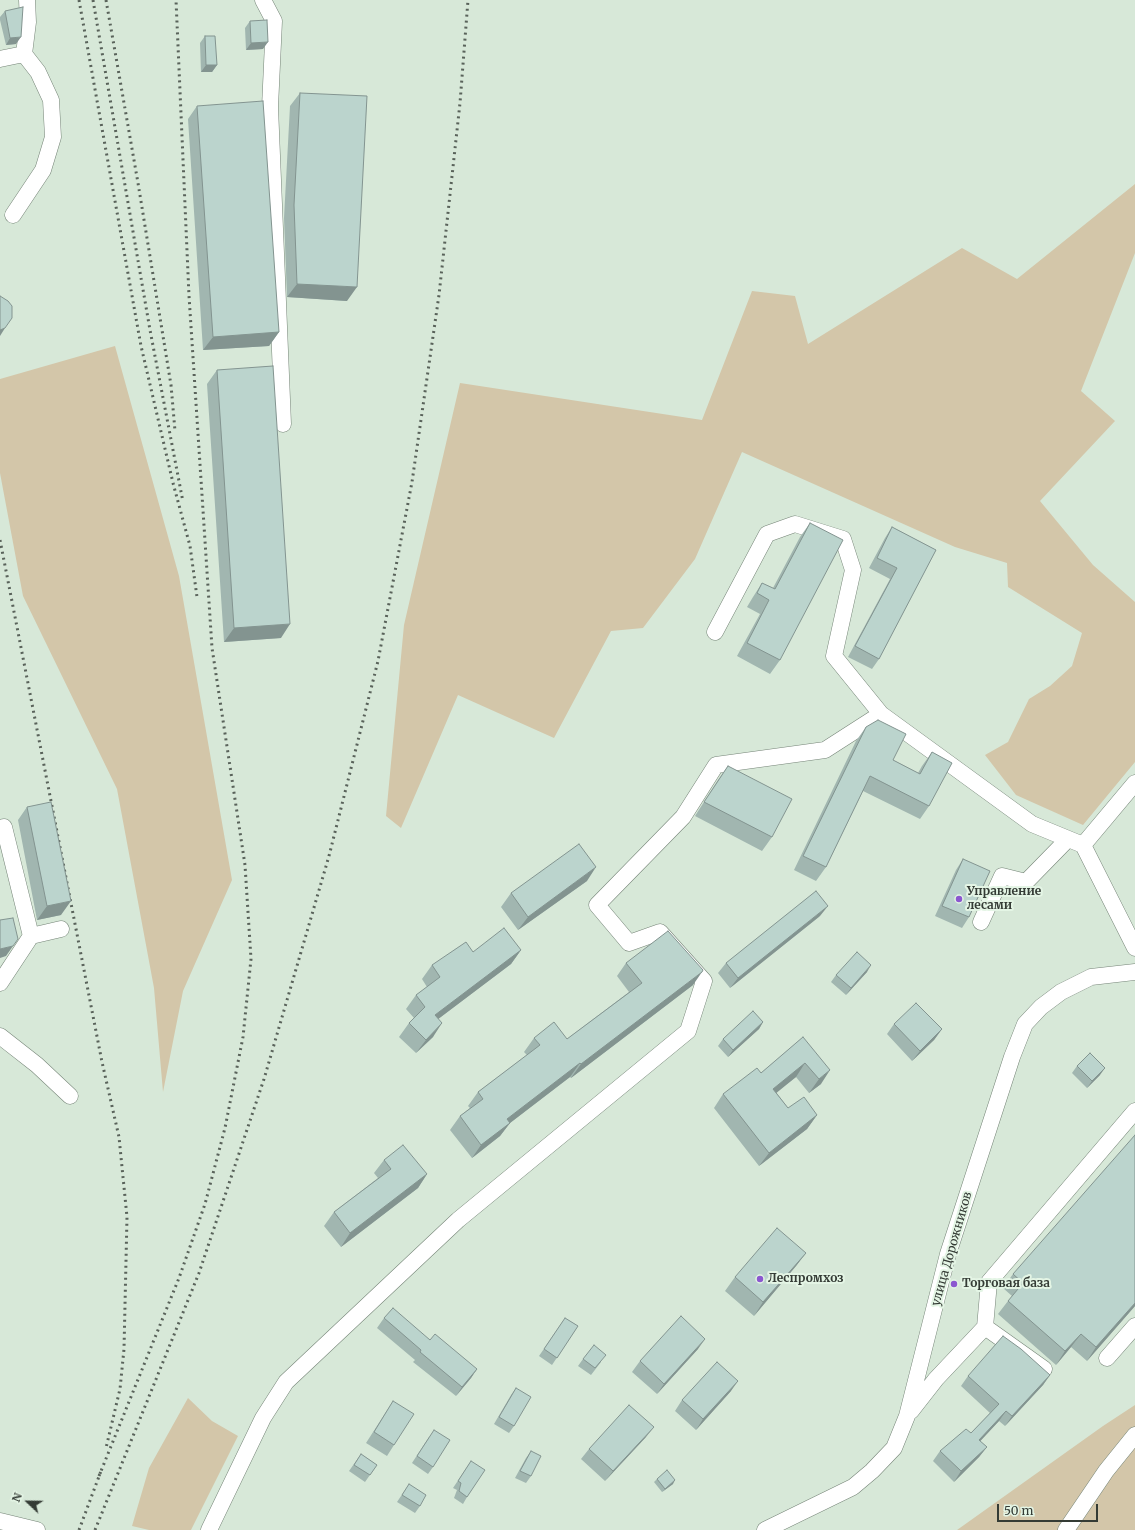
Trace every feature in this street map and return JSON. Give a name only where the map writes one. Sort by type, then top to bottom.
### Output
[{"type":"street","points":[[13,215],[42,170],[53,137],[51,100],[38,72],[24,54],[28,22],[27,0]]},
{"type":"street","points":[[263,0],[274,21],[270,107],[283,424]]},
{"type":"street","points":[[0,59],[24,54]]},
{"type":"street","points":[[715,632],[767,534],[795,524],[843,539],[853,570],[834,656],[882,714],[1032,824],[1083,845],[1135,948]]},
{"type":"street","points":[[209,1530],[264,1418],[286,1382],[458,1220],[688,1032],[704,981],[660,932],[629,943],[597,905],[683,817],[716,765],[825,750],[882,714]]},
{"type":"street","points":[[1083,845],[1135,783]]},
{"type":"street","points":[[4,828],[31,936]]},
{"type":"street","points":[[981,922],[1002,876],[1026,882],[1068,839]]},
{"type":"street","points":[[0,983],[31,936],[61,929]]},
{"type":"street","name":"улица Дорожников","points":[[765,1530],[853,1487],[872,1471],[894,1448],[907,1416],[948,1254],[1012,1056],[1025,1024],[1041,1007],[1061,992],[1090,977],[1135,972]]},
{"type":"street","points":[[0,1036],[37,1065],[70,1096]]},
{"type":"street","points":[[907,1416],[936,1379],[985,1327],[989,1282],[1135,1111]]},
{"type":"street","points":[[1107,1358],[1135,1326]]},
{"type":"street","points":[[985,1327],[1044,1369]]},
{"type":"street","points":[[1066,1530],[1106,1472],[1135,1435]]},
{"type":"street","points":[[0,1521],[37,1530]]},
{"type":"shaded area","points":[[1135,184],[1135,253],[1081,391],[1115,421],[1040,501],[1093,565],[1135,602],[1135,762],[1083,825],[1016,795],[985,755],[1008,742],[1029,699],[1050,686],[1072,666],[1082,633],[1008,587],[1007,563],[955,547],[742,452],[695,559],[643,628],[611,631],[554,738],[458,695],[401,828],[386,816],[404,625],[460,383],[702,420],[752,291],[795,296],[808,344],[962,248],[1017,279]]},
{"type":"shaded area","points":[[115,346],[179,576],[232,880],[183,991],[163,1092],[154,988],[117,789],[23,596],[0,473],[0,379]]},
{"type":"shaded area","points":[[188,1398],[212,1421],[238,1436],[191,1530],[149,1530],[132,1526],[149,1468]]},
{"type":"shaded area","points":[[1135,1405],[1135,1530],[957,1530],[1103,1426]]},
{"type":"building","points":[[23,7],[21,37],[10,38],[5,11]]},
{"type":"building","points":[[267,20],[268,42],[251,43],[250,21]]},
{"type":"building","points":[[205,36],[215,36],[217,65],[206,65]]},
{"type":"building","points":[[300,93],[367,96],[357,287],[297,284],[294,205]]},
{"type":"building","points":[[263,101],[279,332],[213,337],[197,106]]},
{"type":"building","points":[[0,296],[8,301],[12,306],[12,318],[5,328],[0,330]]},
{"type":"building","points":[[273,366],[290,624],[234,628],[217,370]]},
{"type":"building","points":[[810,523],[843,540],[780,660],[747,643],[769,600],[757,593],[762,583],[775,589]]},
{"type":"building","points":[[892,527],[936,550],[879,659],[855,646],[897,568],[877,558]]},
{"type":"building","points":[[878,720],[906,734],[893,760],[920,774],[932,752],[952,763],[929,806],[870,776],[826,867],[803,856],[866,727]]},
{"type":"building","points":[[728,766],[792,799],[772,837],[704,802]]},
{"type":"building","points":[[51,802],[71,901],[47,906],[27,807]]},
{"type":"building","points":[[579,844],[596,867],[528,917],[511,893]]},
{"type":"building","name":"Управление лесами","points":[[963,859],[990,871],[969,917],[942,906]]},
{"type":"building","points":[[816,891],[828,906],[738,978],[726,963]]},
{"type":"building","points":[[13,918],[18,939],[13,946],[0,949],[0,920]]},
{"type":"building","points":[[504,928],[521,950],[435,1015],[442,1023],[426,1040],[409,1023],[425,1007],[416,995],[440,977],[432,965],[466,942],[473,952]]},
{"type":"building","points":[[668,931],[703,970],[702,972],[507,1119],[510,1123],[481,1145],[460,1116],[483,1099],[478,1092],[540,1045],[534,1038],[554,1022],[567,1039],[642,983],[626,963]]},
{"type":"building","points":[[857,952],[871,965],[851,988],[836,975]]},
{"type":"building","points":[[916,1003],[942,1029],[920,1051],[894,1024]]},
{"type":"building","points":[[753,1011],[763,1022],[733,1050],[723,1039]]},
{"type":"building","points":[[803,1037],[830,1070],[819,1079],[805,1063],[773,1089],[788,1108],[804,1097],[817,1115],[769,1153],[723,1094],[757,1068],[761,1073]]},
{"type":"building","points":[[1090,1053],[1105,1068],[1092,1081],[1077,1066]]},
{"type":"building","points":[[1135,1135],[1135,1303],[1096,1347],[1081,1334],[1065,1351],[1008,1301],[1023,1283],[1013,1274]]},
{"type":"building","points":[[403,1145],[427,1174],[350,1233],[334,1212],[391,1169],[384,1160]]},
{"type":"building","name":"Леспромхоз","points":[[777,1228],[806,1253],[763,1302],[735,1277]]},
{"type":"building","points":[[393,1308],[430,1340],[435,1334],[477,1369],[462,1387],[420,1352],[421,1350],[384,1318]]},
{"type":"building","points":[[681,1316],[705,1339],[664,1384],[640,1361]]},
{"type":"building","points":[[565,1318],[578,1326],[557,1358],[544,1349]]},
{"type":"building","points":[[1003,1336],[1021,1349],[1050,1375],[1012,1416],[1006,1411],[979,1440],[987,1447],[961,1471],[940,1451],[966,1429],[971,1433],[999,1404],[968,1376]]},
{"type":"building","points":[[594,1345],[606,1355],[595,1368],[583,1359]]},
{"type":"building","points":[[717,1362],[738,1381],[703,1419],[682,1400]]},
{"type":"building","points":[[516,1388],[531,1397],[514,1426],[499,1417]]},
{"type":"building","points":[[393,1401],[414,1414],[394,1445],[374,1432]]},
{"type":"building","points":[[629,1405],[654,1427],[613,1471],[589,1449]]},
{"type":"building","points":[[434,1430],[450,1440],[433,1467],[417,1456]]},
{"type":"building","points":[[531,1451],[541,1456],[531,1476],[520,1471]]},
{"type":"building","points":[[361,1454],[377,1465],[370,1475],[354,1465]]},
{"type":"building","points":[[471,1461],[485,1470],[467,1497],[459,1491],[461,1483],[458,1481]]},
{"type":"building","points":[[667,1470],[675,1480],[665,1489],[657,1479]]},
{"type":"building","points":[[409,1484],[426,1495],[420,1506],[402,1495]]},
{"type":"railway","points":[[79,0],[141,346],[173,483],[190,546],[197,597]]},
{"type":"railway","points":[[93,0],[150,330],[183,502]]},
{"type":"railway","points":[[106,0],[171,385],[175,431]]},
{"type":"railway","points":[[99,1476],[179,1278],[205,1204],[225,1128],[243,1037],[251,959],[245,865],[212,648],[189,296],[176,0]]},
{"type":"railway","points":[[95,1530],[199,1273],[264,1079],[329,856],[378,661],[412,482],[439,295],[460,103],[468,0]]},
{"type":"railway","points":[[0,540],[102,1062],[119,1137],[127,1217],[124,1349],[120,1389],[106,1448]]},
{"type":"railway","points":[[79,1530],[101,1471]]},
{"type":"place","name":"Управление лесами","points":[[959,899]]},
{"type":"place","name":"Леспромхоз","points":[[760,1279]]},
{"type":"place","name":"Торговая база","points":[[954,1284]]}]
